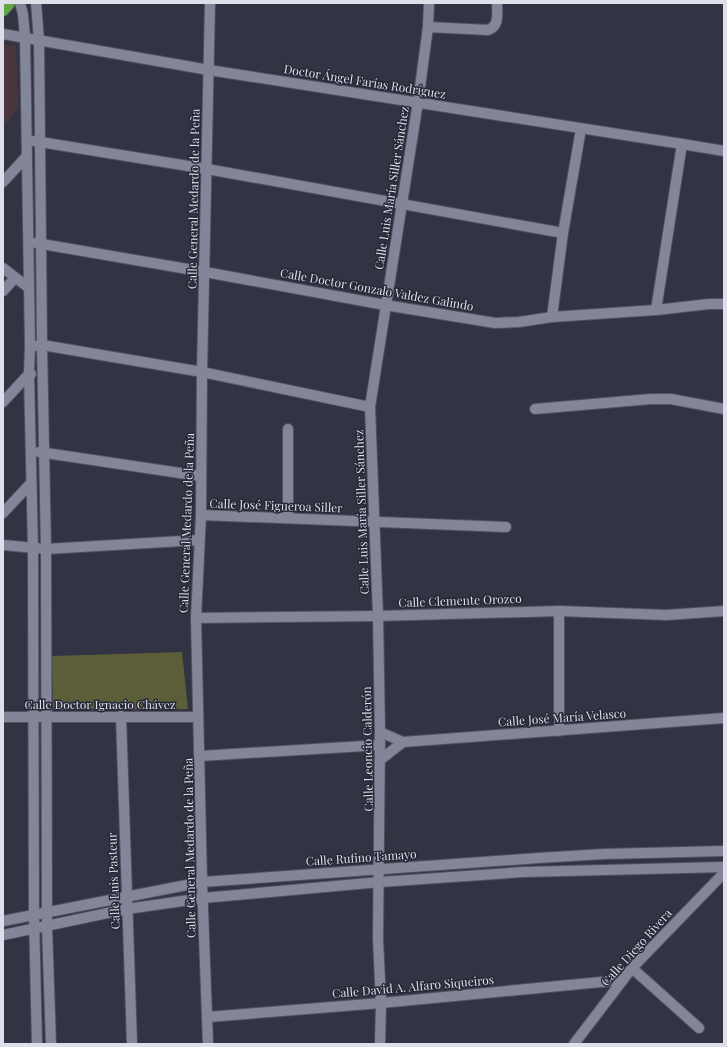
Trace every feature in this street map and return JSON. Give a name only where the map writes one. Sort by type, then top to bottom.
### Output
[{"type":"highway","points":[[3,10],[9,3]]},
{"type":"street","points":[[20,3],[23,14],[25,37],[30,346],[29,374],[32,452],[34,915],[37,1044]]},
{"type":"street","points":[[36,3],[39,40],[42,346],[45,452],[47,927],[51,1044]]},
{"type":"street","name":"Calle General Medardo de la Peña","points":[[208,1044],[202,882],[196,618],[201,515],[200,476],[210,3]]},
{"type":"street","name":"Calle Luis María Siller Sánchez","points":[[378,616],[370,407],[418,102],[428,27],[429,3]]},
{"type":"street","points":[[428,27],[488,30],[495,26],[497,22],[497,3]]},
{"type":"street","name":"Doctor Ángel Farías Rodríguez","points":[[3,34],[209,70],[682,144],[724,152]]},
{"type":"street","points":[[552,317],[563,233],[581,129]]},
{"type":"street","points":[[26,141],[40,141],[207,169],[563,233]]},
{"type":"street","points":[[656,310],[682,144]]},
{"type":"street","points":[[3,182],[26,157]]},
{"type":"street","name":"Calle Doctor Gonzalo Valdez Galindo","points":[[28,242],[495,323],[519,322],[552,317],[724,304]]},
{"type":"street","points":[[3,268],[29,288]]},
{"type":"street","points":[[3,291],[15,278]]},
{"type":"street","points":[[30,346],[42,346],[202,372],[370,407]]},
{"type":"street","points":[[29,374],[43,375]]},
{"type":"street","points":[[3,402],[29,374]]},
{"type":"street","points":[[536,408],[651,399],[671,399],[724,409]]},
{"type":"street","points":[[288,429],[288,518]]},
{"type":"street","points":[[32,452],[45,452],[200,476]]},
{"type":"street","points":[[3,513],[31,483]]},
{"type":"street","name":"Calle José Figueroa Siller","points":[[201,515],[506,526]]},
{"type":"street","points":[[3,545],[46,549],[199,540]]},
{"type":"street","points":[[559,611],[560,730]]},
{"type":"street","name":"Calle Clemente Orozco","points":[[196,618],[378,616],[559,611],[667,615],[724,611]]},
{"type":"street","name":"Calle Leoncio Calderón","points":[[378,616],[380,732],[380,882],[378,939],[381,1003],[380,1044]]},
{"type":"street","name":"Calle Luis Pasteur","points":[[121,716],[132,1044]]},
{"type":"street","name":"Calle Doctor Ignacio Chávez","points":[[3,717],[198,717]]},
{"type":"street","name":"Calle José María Velasco","points":[[380,732],[403,742],[724,718]]},
{"type":"street","points":[[380,760],[403,742]]},
{"type":"street","points":[[200,756],[380,745]]},
{"type":"street","name":"Calle Rufino Tamayo","points":[[3,921],[202,882],[380,868],[604,854],[724,851]]},
{"type":"street","points":[[3,935],[128,909],[203,898],[380,882],[523,872],[724,867]]},
{"type":"street","name":"Calle Diego Rivera","points":[[574,1044],[632,968],[724,873]]},
{"type":"street","points":[[632,968],[699,1028]]},
{"type":"street","name":"Calle David A. Alfaro Siqueiros","points":[[208,1017],[381,1003],[622,980]]},
{"type":"shaded area","points":[[3,44],[16,46],[18,109],[3,126]]},
{"type":"green space","points":[[182,652],[188,709],[53,710],[52,656]]}]
